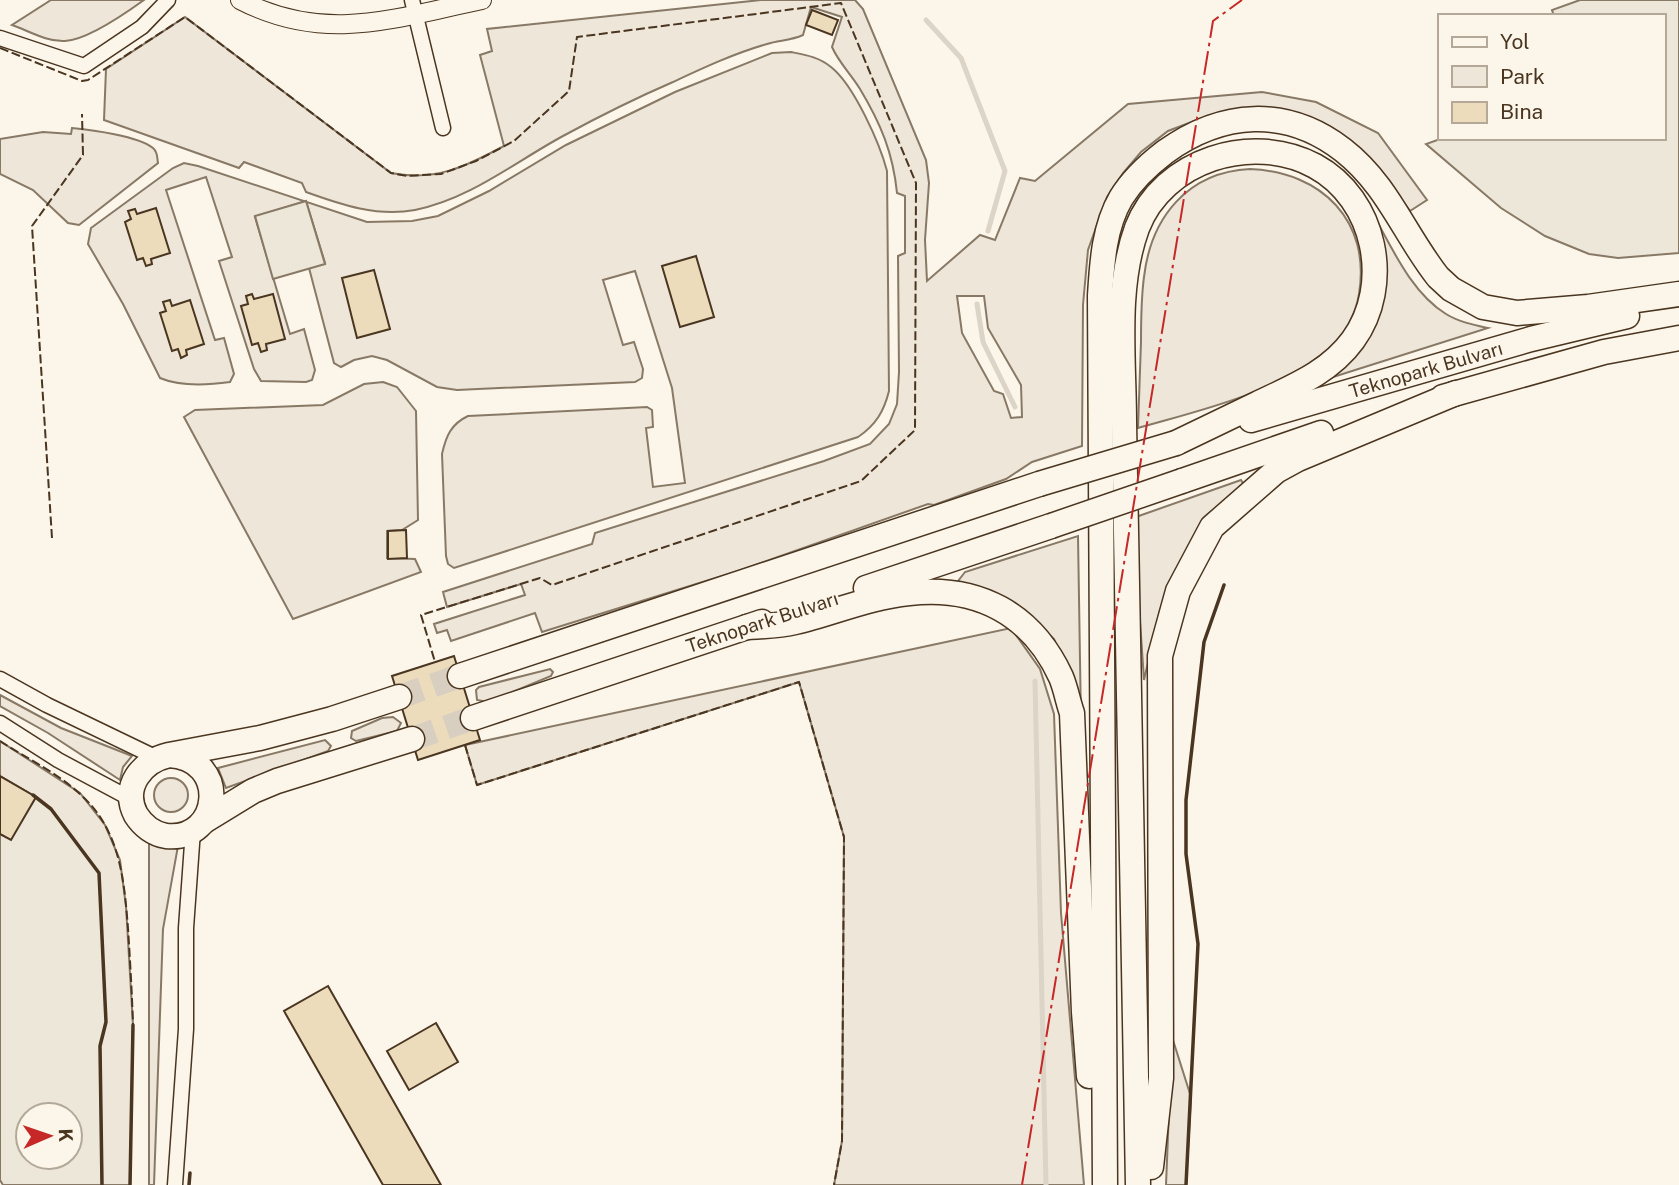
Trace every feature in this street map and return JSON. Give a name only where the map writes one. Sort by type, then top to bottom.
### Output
[{"type":"highway","points":[[1105,1185],[1100,296],[1105,243],[1111,219],[1124,193],[1157,158],[1194,134],[1247,118],[1280,120],[1320,134],[1360,164],[1382,190],[1438,277],[1451,289],[1483,307],[1517,313],[1550,311],[1679,294]]},
{"type":"highway","points":[[460,676],[1039,484],[1176,443],[1320,373],[1353,340],[1371,303],[1375,282],[1372,245],[1359,209],[1331,176],[1297,158],[1261,153],[1219,155],[1202,161],[1169,182],[1147,209],[1135,235],[1128,266],[1124,317],[1124,422],[1138,1185]]},
{"type":"highway","name":"Teknopark Bulvarı","points":[[1176,443],[1531,339],[1679,304]]},
{"type":"highway","name":"Teknopark Bulvarı","points":[[473,718],[1051,526],[1329,430],[1604,352],[1679,338]]},
{"type":"highway","points":[[1149,1185],[1161,1078],[1160,656],[1178,591],[1213,527],[1276,471],[1298,459],[1456,393]]},
{"type":"highway","points":[[747,627],[793,623],[858,603],[907,593],[948,593],[1003,608],[1034,634],[1049,655],[1062,680],[1072,713],[1084,1013],[1097,1185]]},
{"type":"highway","points":[[398,697],[332,719],[260,738],[163,757],[146,764],[137,774],[131,799],[139,819],[152,832],[171,836],[198,825],[228,805],[265,786],[411,739]]},
{"type":"highway","points":[[163,757],[191,760],[207,777],[212,799],[198,825]]},
{"type":"street","points":[[0,38],[84,66],[142,27],[169,0]]},
{"type":"street","points":[[240,0],[287,20],[315,24],[359,24],[414,7],[482,0]]},
{"type":"street","points":[[414,7],[443,128]]},
{"type":"street","points":[[0,678],[47,705],[163,757]]},
{"type":"street","points":[[0,723],[58,760],[131,799]]},
{"type":"street","points":[[176,1185],[186,1029],[186,929],[198,825]]},
{"type":"green space","points":[[51,0],[144,0],[85,36],[65,41],[38,36],[12,25]]},
{"type":"green space","points":[[761,0],[855,0],[863,9],[926,160],[929,183],[925,240],[927,281],[980,235],[995,240],[1020,178],[1035,181],[1128,104],[1262,92],[1316,102],[1378,133],[1427,200],[1410,211],[1358,147],[1210,115],[1168,131],[1141,152],[1123,173],[1107,197],[1088,250],[1083,305],[1082,446],[1032,462],[1006,479],[934,505],[928,504],[738,571],[542,632],[535,613],[451,641],[447,630],[437,633],[434,624],[525,595],[521,584],[447,607],[443,592],[592,544],[595,533],[870,444],[889,424],[897,404],[899,372],[898,256],[905,253],[905,196],[897,193],[889,152],[874,114],[832,47],[842,17],[811,7],[803,35],[731,56],[696,71],[576,129],[473,189],[435,205],[415,210],[373,211],[346,205],[306,192],[302,183],[244,162],[239,168],[104,120],[106,69],[185,17],[391,173],[436,174],[464,166],[504,146],[480,55],[492,51],[487,29]],"holes":[[[957,296],[984,296],[988,328],[1021,385],[1022,417],[1011,418],[1003,394],[994,391],[962,333]]]},
{"type":"green space","points":[[791,52],[812,57],[831,67],[848,87],[879,146],[887,171],[887,398],[874,422],[858,437],[454,568],[448,564],[446,556],[442,454],[450,431],[468,416],[647,407],[652,410],[653,427],[646,428],[653,487],[685,483],[672,388],[635,271],[603,280],[623,345],[634,342],[643,369],[642,378],[635,382],[457,390],[437,387],[387,360],[372,356],[354,360],[341,367],[334,363],[309,268],[325,263],[306,202],[367,222],[412,221],[438,216],[489,191],[566,145],[675,92],[772,53]]},
{"type":"green space","points":[[72,128],[137,140],[156,151],[158,163],[79,225],[68,223],[33,190],[0,174],[0,139],[43,132],[71,134]]},
{"type":"green space","points":[[184,163],[305,201],[255,217],[290,334],[304,329],[315,370],[312,380],[261,381],[254,369],[219,261],[232,257],[206,177],[166,190],[215,340],[224,338],[234,374],[230,382],[204,384],[177,383],[160,378],[123,304],[88,244],[91,228],[173,168]]},
{"type":"green space","points":[[1250,169],[1276,172],[1299,180],[1336,205],[1349,223],[1357,244],[1361,268],[1359,294],[1352,317],[1340,338],[1329,349],[1286,378],[1213,407],[1138,428],[1142,293],[1148,255],[1155,235],[1164,217],[1191,189],[1228,172]]},
{"type":"green space","points":[[1374,216],[1404,270],[1423,295],[1451,317],[1488,328],[1330,378],[1353,350]]},
{"type":"green space","points":[[383,382],[397,387],[416,411],[418,520],[402,530],[387,531],[387,558],[415,559],[421,572],[293,619],[184,417],[195,410],[323,405],[364,384]]},
{"type":"green space","points":[[1241,480],[1246,488],[1178,567],[1160,610],[1144,680],[1133,518]]},
{"type":"green space","points":[[1078,536],[1081,721],[1070,675],[1054,639],[1018,605],[955,585],[965,572]]},
{"type":"green space","points":[[1011,628],[1040,669],[1054,714],[1061,913],[1084,1185],[834,1185],[842,1141],[844,837],[799,682],[477,785],[465,745]]},
{"type":"green space","points":[[550,669],[553,672],[551,676],[488,702],[477,700],[476,690],[479,687]]},
{"type":"green space","points":[[0,695],[61,728],[132,756],[123,767],[120,780],[48,733],[0,706]]},
{"type":"green space","points":[[393,717],[401,723],[397,731],[356,741],[351,738],[352,731],[382,718]]},
{"type":"green space","points":[[325,740],[331,746],[328,751],[226,788],[218,768]]},
{"type":"green space","points":[[0,741],[80,793],[105,825],[120,860],[126,906],[133,1025],[130,1185],[102,1185],[100,1046],[106,1022],[99,874],[51,809],[0,776]]},
{"type":"green space","points":[[171,778],[183,783],[188,795],[183,807],[171,812],[159,807],[154,795],[159,783]]},
{"type":"green space","points":[[149,843],[178,846],[163,929],[154,1185],[149,1185]]},
{"type":"green space","points":[[1172,1037],[1191,1097],[1186,1185],[1166,1185]]},
{"type":"shaded area","points":[[1580,0],[1679,0],[1679,253],[1618,258],[1589,254],[1545,236],[1501,208],[1426,144],[1438,140],[1665,140],[1665,14],[1553,14],[1552,10]]},
{"type":"shaded area","points":[[306,201],[325,264],[273,279],[255,216]]},
{"type":"shaded area","points":[[0,776],[51,809],[99,873],[106,1022],[100,1046],[102,1185],[3,1185],[0,1180]]},
{"type":"building","points":[[812,10],[838,20],[832,35],[806,25]]},
{"type":"building","points":[[156,208],[170,253],[151,259],[152,264],[146,266],[143,258],[137,260],[125,222],[131,219],[128,211],[135,209],[137,214]]},
{"type":"building","points":[[696,256],[714,317],[680,327],[662,266]]},
{"type":"building","points":[[374,270],[390,329],[357,338],[342,278]]},
{"type":"building","points":[[252,294],[254,299],[273,294],[285,339],[266,344],[267,350],[261,352],[258,343],[252,345],[241,306],[248,304],[246,296]]},
{"type":"building","points":[[170,300],[172,306],[190,300],[204,344],[186,350],[187,355],[181,358],[178,349],[172,351],[160,313],[166,311],[163,302]]},
{"type":"building","points":[[406,530],[407,558],[388,559],[388,531]]},
{"type":"building","points":[[454,656],[480,740],[418,760],[392,676]]},
{"type":"building","points":[[0,776],[36,797],[11,840],[0,834]]},
{"type":"building","points":[[328,986],[441,1185],[383,1185],[284,1011]]},
{"type":"building","points":[[436,1023],[458,1062],[409,1090],[387,1051]]},
{"type":"waterway","points":[[926,20],[961,58],[1005,171],[988,231]]},
{"type":"waterway","points":[[977,304],[983,342],[1015,407]]},
{"type":"waterway","points":[[1035,681],[1046,1185]]},
{"type":"tunnel","points":[[399,697],[460,676]]},
{"type":"tunnel","points":[[412,739],[473,718]]},
{"type":"fence","points":[[0,48],[82,81],[88,80],[185,17],[391,173],[407,176],[441,174],[476,161],[514,141],[569,91],[577,37],[841,3],[916,183],[915,430],[861,481],[552,585],[540,578],[421,615],[435,662]]},
{"type":"fence","points":[[52,538],[32,226],[83,155],[82,114]]},
{"type":"fence","points":[[465,745],[477,785],[799,682],[844,837],[842,1141],[834,1185]]},
{"type":"fence","points":[[0,741],[72,787],[94,809],[112,840],[118,856],[124,891],[133,1025]]},
{"type":"wall","points":[[1186,1185],[1198,944],[1186,854],[1186,800],[1204,642],[1224,585]]},
{"type":"wall","points":[[33,795],[51,809],[99,873],[106,1022],[100,1046],[102,1185]]},
{"type":"wall","points":[[130,1185],[133,1025]]},
{"type":"wall","points":[[189,1185],[190,1173]]},
{"type":"power","points":[[1022,1185],[1213,21],[1242,0]]}]
